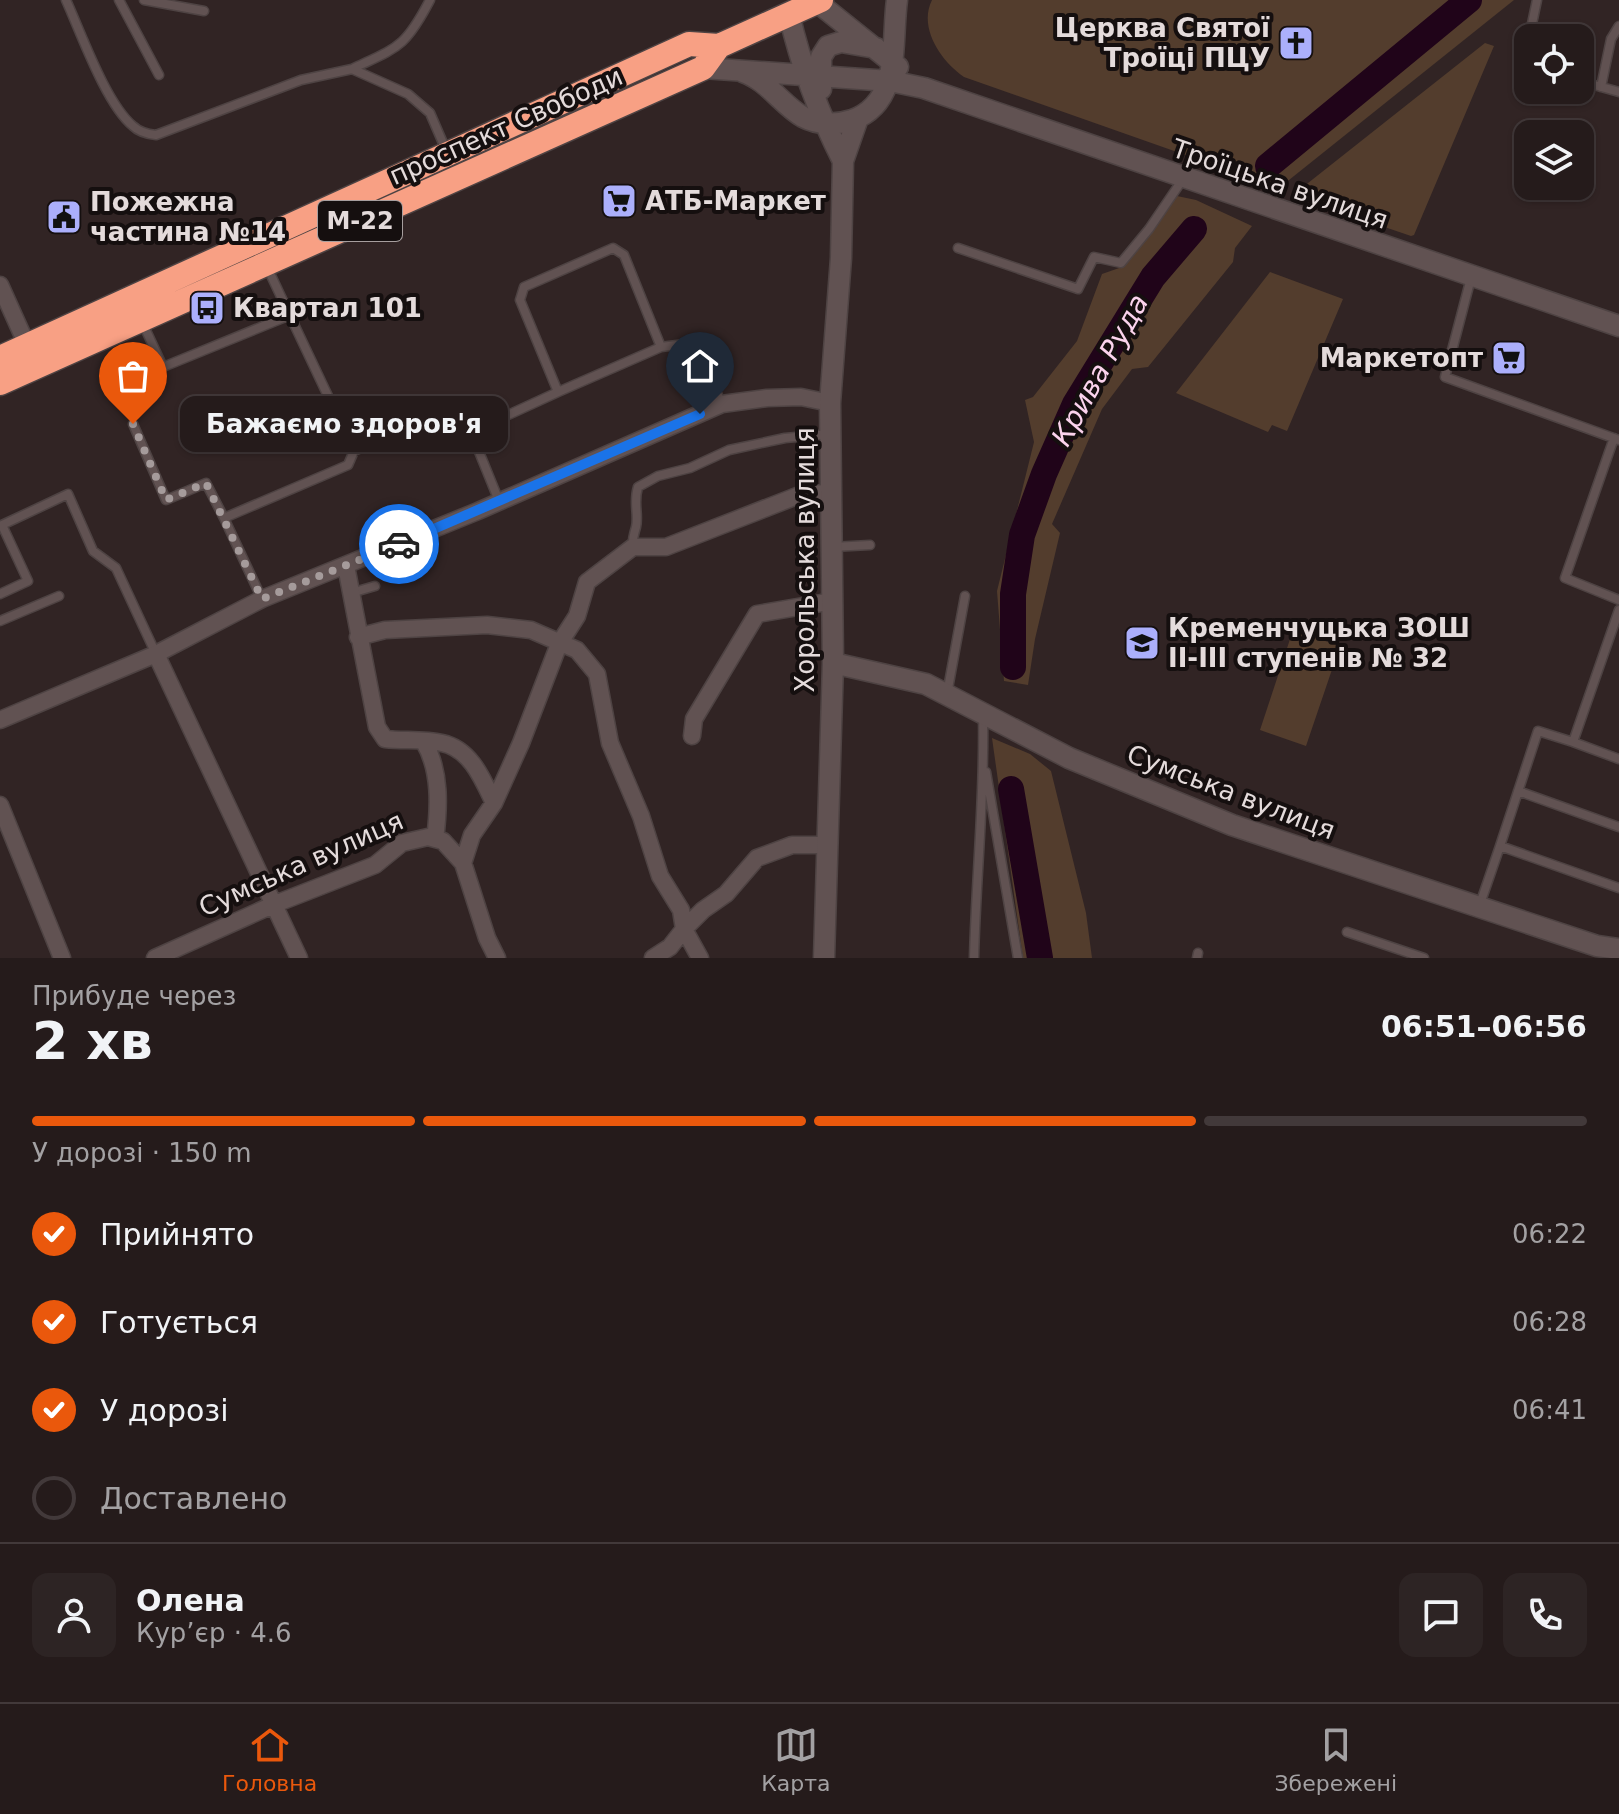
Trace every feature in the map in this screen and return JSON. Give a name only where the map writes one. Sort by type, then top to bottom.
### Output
[{"type":"highway","name":"проспект Свободи","points":[[0,383],[32,356],[448,154],[689,44],[719,46],[819,1]]},
{"type":"highway","name":"проспект Свободи","points":[[0,358],[32,356],[141,319],[703,68],[719,46]]},
{"type":"street","points":[[732,69],[751,75],[806,118],[824,123],[842,123],[858,118],[880,99],[897,0]]},
{"type":"street","points":[[819,1],[886,64]]},
{"type":"street","points":[[789,14],[820,73]]},
{"type":"street","points":[[843,161],[824,123],[820,73],[823,51],[831,44],[841,42],[886,64]]},
{"type":"street","points":[[703,68],[848,77],[856,67],[856,54],[848,45]]},
{"type":"street","points":[[820,73],[886,64]]},
{"type":"street","name":"Троїцька вулиця","points":[[886,64],[924,88],[1619,326]]},
{"type":"street","points":[[843,161],[858,118]]},
{"type":"street","name":"Хорольська вулиця","points":[[824,958],[833,663],[830,403],[841,258],[843,161]]},
{"type":"street","points":[[0,285],[32,356]]},
{"type":"street","points":[[0,720],[156,654],[262,599],[499,502],[722,404],[790,397],[830,403]]},
{"type":"street","points":[[497,958],[487,938],[463,863],[472,835],[494,803],[521,743],[559,644],[577,616],[587,582],[633,547],[666,547],[802,494],[831,493]]},
{"type":"street","points":[[346,566],[377,727],[385,739],[444,743],[462,753],[477,770],[494,803]]},
{"type":"street","points":[[692,736],[694,719],[757,614],[833,601]]},
{"type":"street","points":[[358,637],[385,630],[487,625],[531,630],[577,650],[597,674],[610,743],[641,816],[660,876],[681,910],[684,929],[700,958]]},
{"type":"street","points":[[156,654],[299,958]]},
{"type":"street","name":"Сумська вулиця","points":[[833,663],[926,684],[1069,758],[1232,825],[1597,946],[1619,949]]},
{"type":"street","points":[[424,742],[432,755],[435,774],[438,818],[435,839]]},
{"type":"street","points":[[0,805],[62,958]]},
{"type":"street","name":"Сумська вулиця","points":[[155,958],[275,904],[375,865],[402,843],[428,837],[443,841],[463,863]]},
{"type":"street","points":[[653,958],[670,947],[684,929],[726,894],[757,858],[792,845],[828,845]]},
{"type":"lane","points":[[66,0],[115,106],[133,127],[145,134],[156,135],[301,80],[352,69],[400,46],[416,28],[430,0]]},
{"type":"lane","points":[[119,0],[159,75]]},
{"type":"lane","points":[[144,0],[204,11]]},
{"type":"lane","points":[[1532,24],[1537,0]]},
{"type":"lane","points":[[1601,87],[1611,39],[1619,26]]},
{"type":"lane","points":[[352,69],[408,94],[430,113],[448,154]]},
{"type":"lane","points":[[1594,85],[1619,92]]},
{"type":"lane","points":[[958,248],[1078,289],[1094,257],[1121,263],[1184,179]]},
{"type":"lane","points":[[558,392],[520,300],[524,287],[587,259],[613,248],[624,255],[661,347]]},
{"type":"lane","points":[[265,263],[354,451]]},
{"type":"lane","points":[[1472,276],[1445,377],[1617,439],[1565,578],[1619,600]]},
{"type":"lane","points":[[141,319],[163,367],[288,316]]},
{"type":"lane","points":[[471,432],[661,347],[693,343],[722,404]]},
{"type":"lane","points":[[224,518],[348,465],[354,451],[445,414],[471,432],[499,502]]},
{"type":"lane","points":[[133,424],[166,500],[206,483],[262,599]]},
{"type":"lane","points":[[633,547],[632,538],[637,525],[634,500],[638,487],[658,476],[690,468],[729,450],[785,438],[830,434]]},
{"type":"lane","points":[[0,594],[28,581],[2,525],[68,494],[93,551],[116,568],[156,654]]},
{"type":"lane","points":[[832,547],[870,545]]},
{"type":"lane","points":[[351,594],[375,586]]},
{"type":"lane","points":[[0,621],[59,596]]},
{"type":"lane","points":[[946,694],[965,596]]},
{"type":"lane","points":[[1573,742],[1619,610]]},
{"type":"lane","points":[[974,958],[984,760],[983,714]]},
{"type":"lane","points":[[1479,907],[1538,731],[1619,759]]},
{"type":"lane","points":[[984,760],[1018,958]]},
{"type":"lane","points":[[1518,791],[1619,827]]},
{"type":"lane","points":[[1500,846],[1619,888]]},
{"type":"lane","points":[[1347,932],[1424,958]]},
{"type":"shaded area","points":[[932,0],[1514,0],[1279,188],[964,77],[947,62],[934,43],[928,22]]},
{"type":"shaded area","points":[[1485,43],[1494,46],[1414,235],[1311,202],[1301,193],[1303,187]]},
{"type":"shaded area","points":[[1177,196],[1196,200],[1252,226],[1235,248],[1233,262],[1148,367],[1132,369],[1102,409],[1052,524],[1060,533],[1035,639],[1028,685],[1004,681],[997,591],[1034,442],[1025,400],[1033,397],[1077,341],[1102,274],[1122,267]]},
{"type":"shaded area","points":[[1270,272],[1343,299],[1287,431],[1272,425],[1268,432],[1176,393]]},
{"type":"shaded area","points":[[1293,630],[1340,646],[1306,746],[1260,730]]},
{"type":"shaded area","points":[[992,738],[1030,754],[1051,771],[1086,913],[1092,958],[1023,958]]},
{"type":"waterway","name":"Крива Руда","points":[[1268,166],[1469,0]]},
{"type":"waterway","name":"Крива Руда","points":[[1013,667],[1013,594],[1022,535],[1044,474],[1075,404],[1153,277],[1194,229]]},
{"type":"waterway","name":"Крива Руда","points":[[1011,789],[1040,958]]},
{"type":"way so far","points":[[133,424],[166,500],[206,483],[262,599],[399,544]]},
{"type":"place","name":"Церква Святої Троїці ПЦУ","points":[[1296,43]]},
{"type":"place","name":"АТБ-Маркет","points":[[619,201]]},
{"type":"place","name":"Пожежна частина №14","points":[[64,217]]},
{"type":"place","name":"Квартал 101","points":[[207,308]]},
{"type":"place","name":"Маркетопт","points":[[1509,358]]},
{"type":"place","name":"Бажаємо здоров'я","points":[[133,424]]},
{"type":"place","name":"Кременчуцька ЗОШ ІІ-ІІІ ступенів № 32","points":[[1142,643]]},
{"type":"route","points":[[399,544],[700,414]]}]
